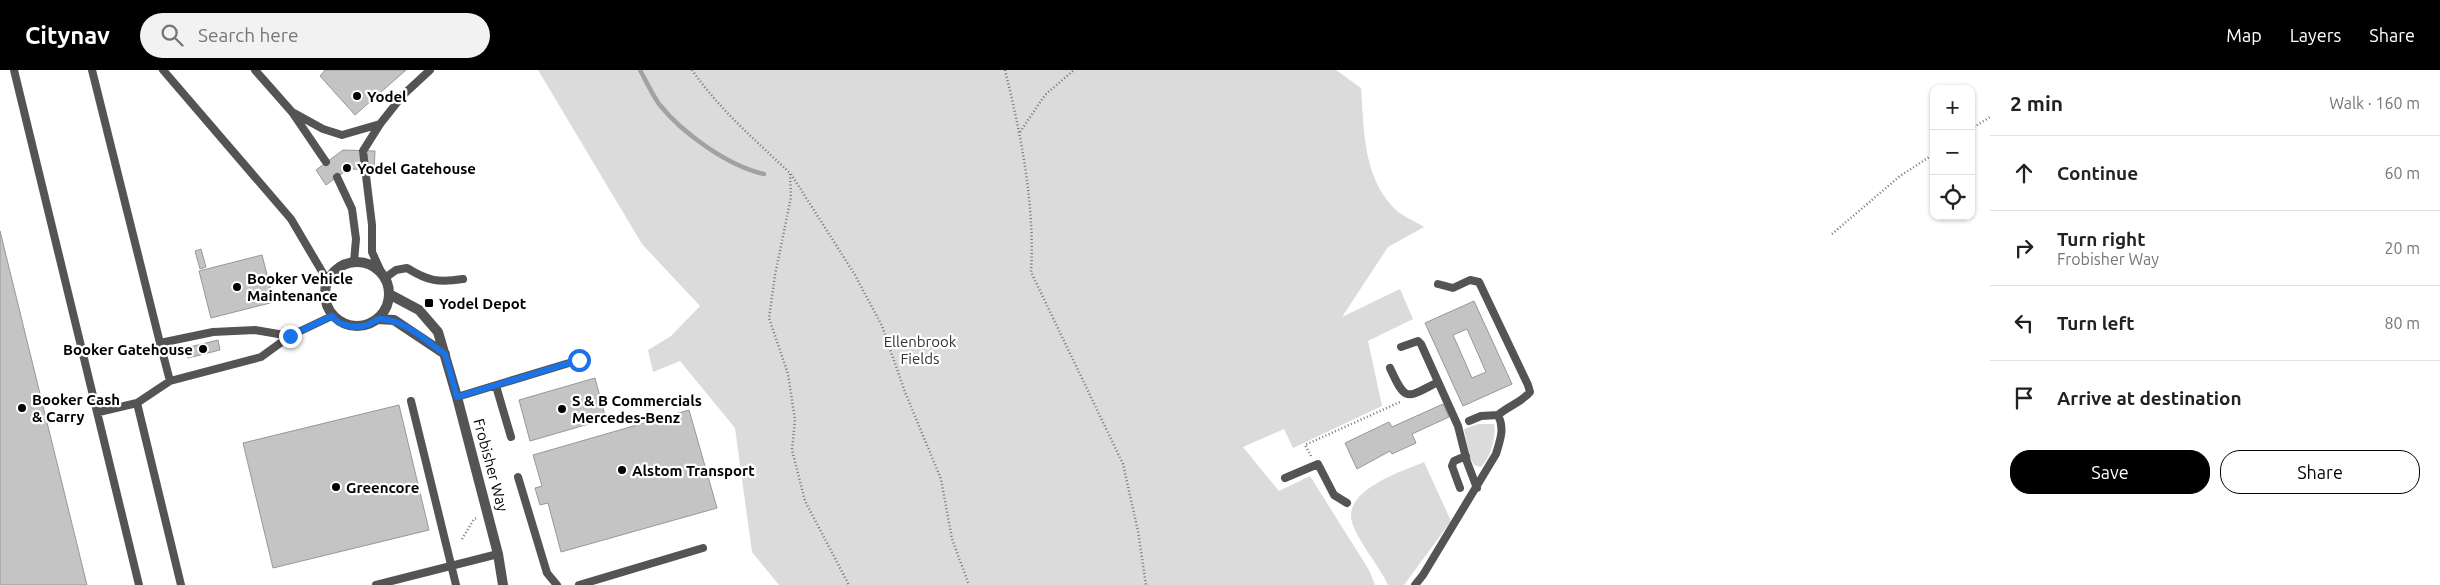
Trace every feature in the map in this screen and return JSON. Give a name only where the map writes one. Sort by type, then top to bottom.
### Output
[{"type":"street","points":[[354,262],[366,263],[384,276],[389,294],[386,308],[378,319],[368,324],[357,326],[336,321],[325,300],[327,280],[343,264],[354,262]]},
{"type":"street","name":"Frobisher Way","points":[[389,294],[419,310],[438,332],[498,554],[503,585]]},
{"type":"street","points":[[378,319],[394,320],[445,354]]},
{"type":"lane","points":[[14,70],[140,585]]},
{"type":"lane","points":[[92,70],[170,381]]},
{"type":"lane","points":[[163,70],[291,219],[327,280]]},
{"type":"lane","points":[[255,70],[292,112],[326,162]]},
{"type":"lane","points":[[430,70],[403,95],[380,124],[363,151],[372,225],[372,252],[384,276],[396,270],[407,268],[424,279],[444,282],[463,279]]},
{"type":"lane","points":[[292,112],[323,129],[342,135],[380,124]]},
{"type":"lane","points":[[337,177],[352,209],[356,239],[354,262]]},
{"type":"lane","points":[[1438,284],[1453,288],[1470,280],[1479,282],[1530,392],[1525,398],[1508,406],[1498,415],[1481,416],[1469,421]]},
{"type":"lane","points":[[99,412],[137,403],[170,381],[261,357],[290,336],[332,316]]},
{"type":"lane","points":[[160,344],[213,332],[255,330],[290,336]]},
{"type":"lane","points":[[1401,347],[1418,341],[1458,426],[1477,488]]},
{"type":"lane","points":[[457,397],[579,360]]},
{"type":"lane","points":[[1390,368],[1400,390],[1405,394],[1412,395],[1438,382]]},
{"type":"lane","points":[[496,386],[511,437]]},
{"type":"lane","points":[[411,401],[456,585]]},
{"type":"lane","points":[[137,403],[181,585]]},
{"type":"lane","points":[[1415,585],[1477,488],[1496,454],[1502,433],[1502,424],[1498,415]]},
{"type":"lane","points":[[1460,488],[1452,466],[1454,461],[1466,456]]},
{"type":"lane","points":[[1285,478],[1314,464],[1318,464],[1334,495],[1347,503]]},
{"type":"lane","points":[[518,477],[547,573],[557,585]]},
{"type":"lane","points":[[579,585],[703,548]]},
{"type":"lane","points":[[376,585],[498,554]]},
{"type":"path","points":[[692,70],[703,86],[736,122],[790,173],[850,267],[882,326],[941,479],[952,539],[968,585]]},
{"type":"path","points":[[1004,70],[1020,132],[1033,244],[1031,272],[1123,464],[1138,531],[1146,585]]},
{"type":"path","points":[[1020,132],[1045,95],[1074,70]]},
{"type":"path","points":[[1975,126],[1990,117]]},
{"type":"path","points":[[1832,234],[1900,176],[1930,157]]},
{"type":"path","points":[[790,173],[791,197],[775,275],[769,318],[788,374],[795,420],[792,450],[805,501],[849,585]]},
{"type":"path","points":[[1314,464],[1305,445],[1400,404],[1405,394]]},
{"type":"green space","name":"Ellenbrook Fields","points":[[538,70],[1336,70],[1361,88],[1364,135],[1370,165],[1382,193],[1399,212],[1424,227],[1388,247],[1342,317],[1400,289],[1413,319],[1368,341],[1382,406],[1293,448],[1284,429],[1243,447],[1279,491],[1310,476],[1369,570],[1375,585],[779,585],[752,552],[735,428],[680,361],[653,372],[648,350],[671,336],[700,306],[642,244]]},
{"type":"green space","points":[[1478,424],[1494,424],[1495,429],[1490,453],[1481,467],[1474,465],[1470,458],[1464,429]]},
{"type":"green space","points":[[1424,462],[1451,521],[1404,585],[1388,585],[1356,533],[1351,513],[1355,502],[1375,484]]},
{"type":"building","name":"Yodel","points":[[325,70],[406,70],[355,115],[320,76]]},
{"type":"building","name":"Yodel Gatehouse","points":[[343,150],[375,151],[374,170],[351,169],[326,185],[316,170]]},
{"type":"building","name":"Booker Cash & Carry","points":[[0,231],[87,585],[0,585]]},
{"type":"building","points":[[201,249],[206,267],[200,269],[195,251]]},
{"type":"building","name":"Booker Vehicle Maintenance","points":[[262,255],[274,302],[211,318],[199,271]]},
{"type":"building","points":[[1474,301],[1512,384],[1463,406],[1425,323]],"holes":[[[1467,329],[1486,372],[1472,378],[1453,335]]]},
{"type":"building","name":"Booker Gatehouse","points":[[218,340],[220,350],[188,358],[186,348]]},
{"type":"building","name":"S & B Commercials Mercedes-Benz","points":[[595,378],[606,419],[530,441],[519,400]]},
{"type":"building","points":[[1443,404],[1449,417],[1412,434],[1416,443],[1392,454],[1390,451],[1357,469],[1345,443],[1389,422],[1392,427]]},
{"type":"building","name":"Greencore","points":[[399,405],[429,530],[273,568],[243,443]]},
{"type":"building","name":"Alstom Transport","points":[[689,410],[717,508],[561,552],[548,503],[540,505],[535,488],[542,486],[533,455]]},
{"type":"waterway","points":[[640,70],[659,104],[693,137],[736,164],[764,174]]},
{"type":"place","name":"Yodel","points":[[357,96]]},
{"type":"place","name":"Yodel Gatehouse","points":[[347,168]]},
{"type":"place","name":"Booker Vehicle Maintenance","points":[[237,287]]},
{"type":"place","name":"Yodel Depot","points":[[429,303]]},
{"type":"place","name":"Booker Gatehouse","points":[[203,349]]},
{"type":"place","name":"Booker Cash & Carry","points":[[22,408]]},
{"type":"place","name":"S & B Commercials Mercedes-Benz","points":[[562,409]]},
{"type":"place","name":"Alstom Transport","points":[[622,470]]},
{"type":"place","name":"Greencore","points":[[336,487]]},
{"type":"route","points":[[290,336],[332,316],[336,321],[346,325],[357,326],[368,324],[378,319],[394,320],[445,354],[457,397],[579,360]]}]
